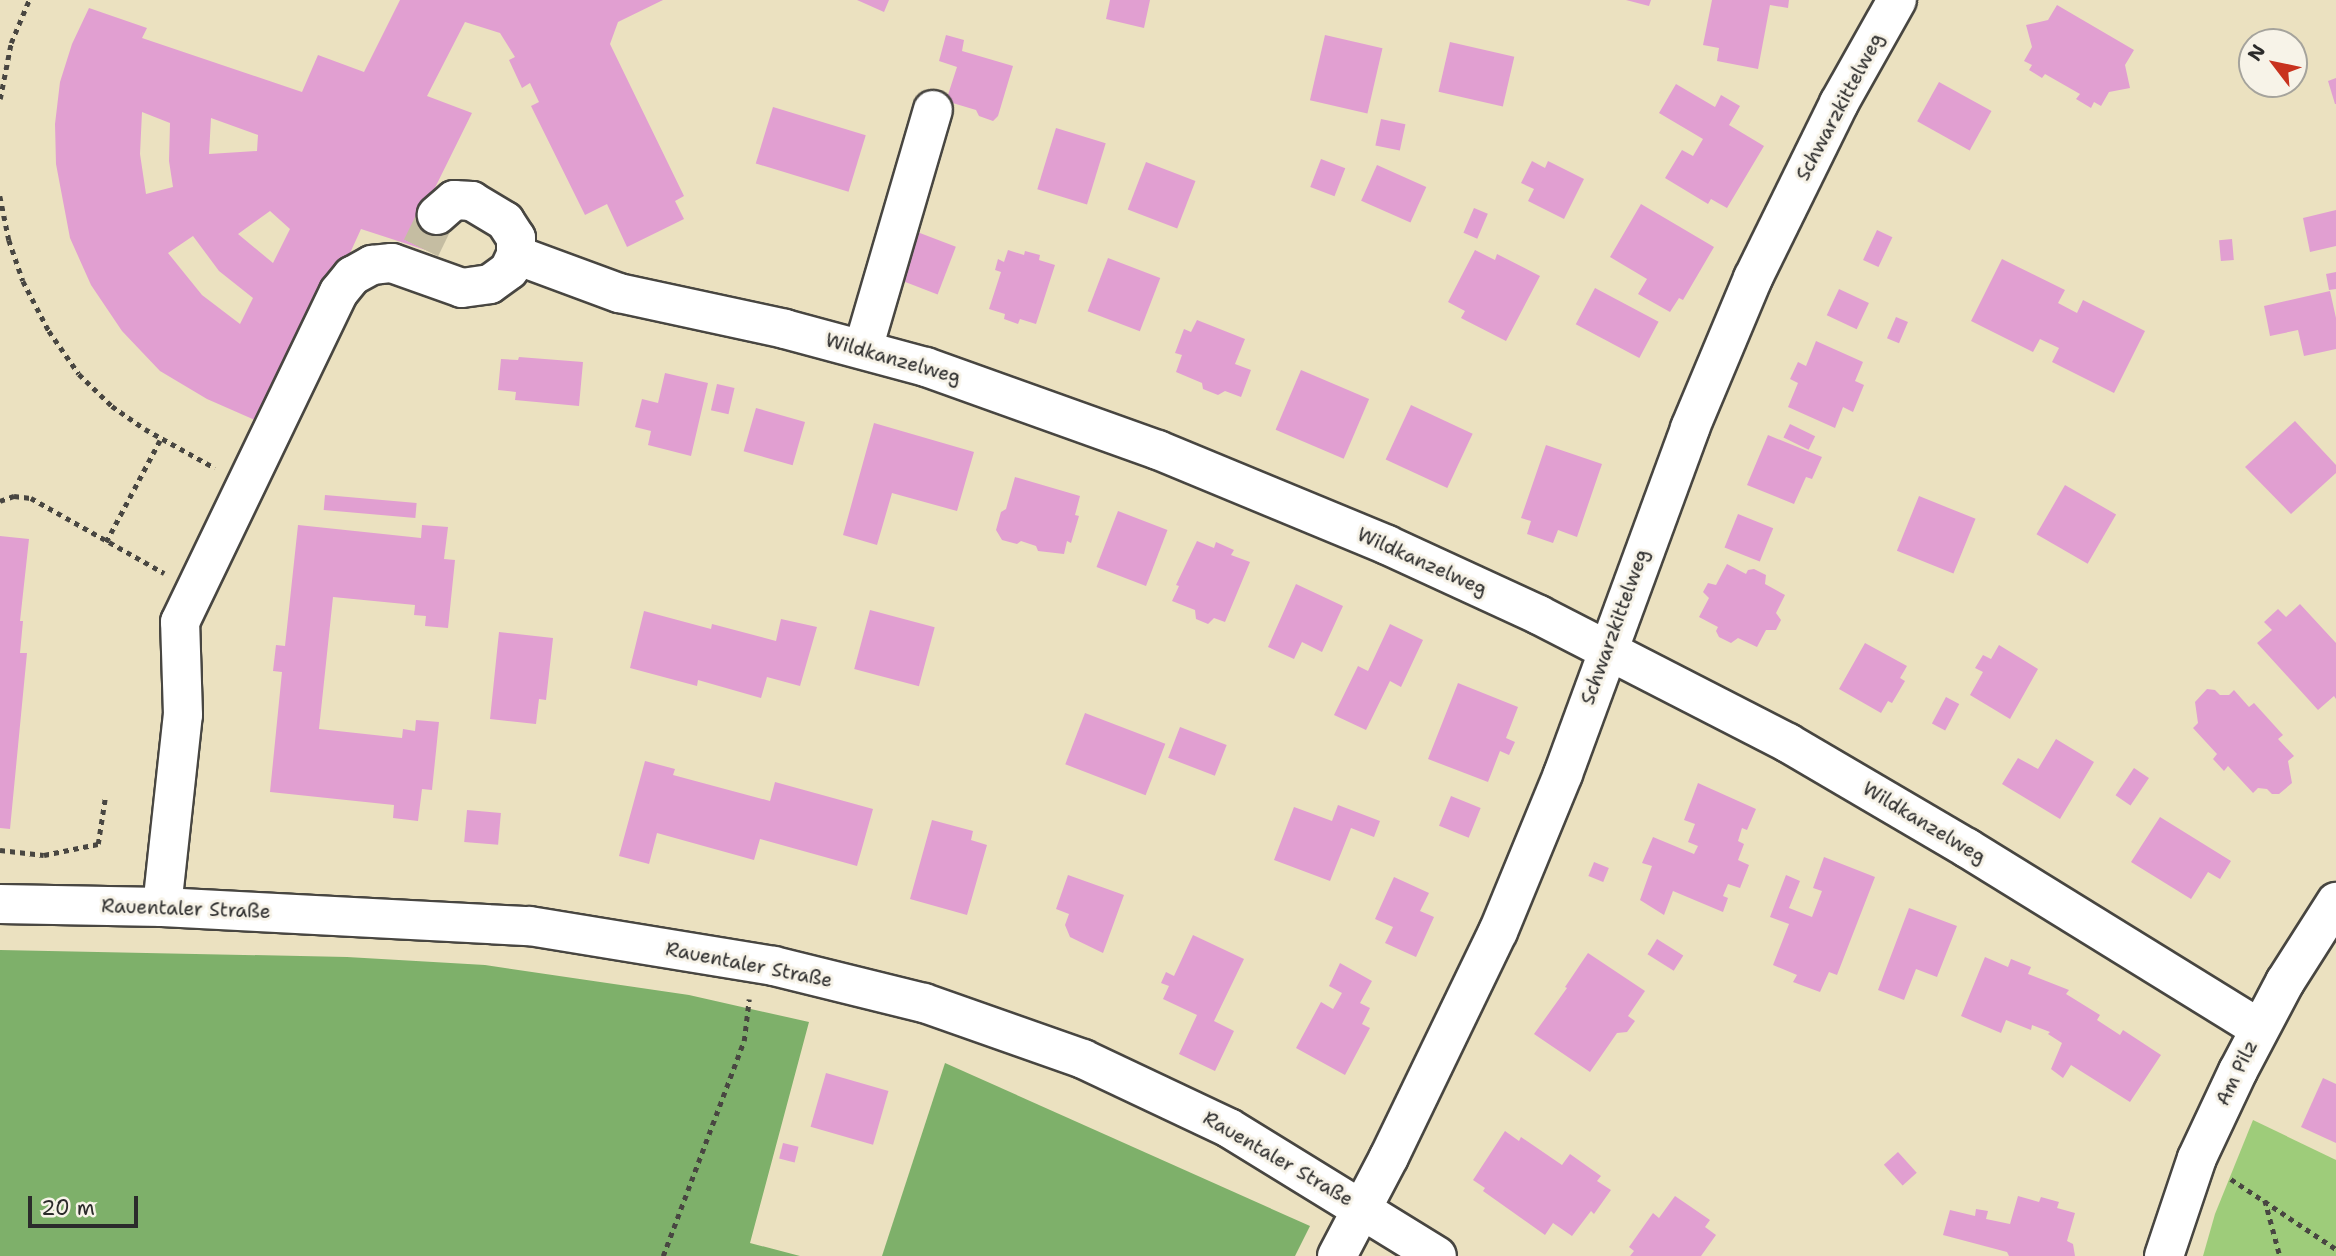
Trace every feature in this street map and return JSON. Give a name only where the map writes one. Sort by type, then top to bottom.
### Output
[{"type":"street","name":"Schwarzkittelweg","points":[[1337,1256],[1498,932],[1563,774],[1690,428],[1753,278],[1839,103],[1897,0]]},
{"type":"street","points":[[863,349],[933,110]]},
{"type":"street","points":[[162,907],[183,715],[180,622],[339,292],[352,276],[372,265],[392,263],[424,244],[454,200],[472,201],[505,221],[516,238],[516,255],[509,270],[490,284],[462,288],[424,244]]},
{"type":"street","name":"Wildkanzelweg","points":[[516,255],[618,293],[773,326],[958,377],[1206,469],[1399,551],[1607,649],[1788,743],[1967,848],[2259,1028]]},
{"type":"street","name":"Am Pilz","points":[[2164,1256],[2197,1158],[2259,1028],[2336,902]]},
{"type":"street","name":"Rauentaler Straße","points":[[0,904],[162,907],[530,926],[753,962],[924,1003],[1083,1059],[1229,1128],[1437,1256]]},
{"type":"path","points":[[0,99],[2,75],[11,43],[29,0]]},
{"type":"path","points":[[0,196],[9,240],[23,281],[49,331],[79,374],[112,405],[160,440],[215,468],[249,479]]},
{"type":"path","points":[[106,542],[160,440]]},
{"type":"path","points":[[0,501],[14,496],[31,498],[53,507],[106,542],[166,574],[199,584]]},
{"type":"path","points":[[0,850],[44,855],[98,844],[105,797]]},
{"type":"path","points":[[663,1256],[744,1041],[753,962]]},
{"type":"path","points":[[2197,1158],[2336,1248]]},
{"type":"path","points":[[2265,1200],[2280,1256]]},
{"type":"green space","points":[[0,950],[347,957],[485,965],[689,995],[809,1022],[750,1243],[800,1256],[0,1256]]},
{"type":"green space","points":[[945,1063],[1310,1226],[1295,1256],[882,1256]]},
{"type":"green space","points":[[2253,1120],[2336,1160],[2336,1256],[2203,1256],[2215,1214]]},
{"type":"building","points":[[400,0],[663,0],[618,22],[610,44],[684,196],[675,201],[684,219],[627,247],[607,204],[585,215],[531,106],[539,102],[530,83],[522,88],[509,60],[515,57],[500,33],[465,22],[427,96],[472,113],[423,212],[453,221],[438,254],[361,229],[331,295],[257,421],[207,399],[160,371],[122,331],[91,285],[70,238],[56,164],[55,124],[60,82],[72,44],[89,8],[147,28],[142,38],[302,92],[318,55],[364,72]],"holes":[[[142,112],[170,123],[169,161],[173,187],[146,194],[140,154]],[[211,118],[258,135],[257,151],[209,154]],[[270,211],[290,229],[273,263],[238,234]],[[193,236],[219,271],[253,298],[240,324],[202,295],[168,253]]]},
{"type":"building","points":[[857,0],[889,0],[884,12]]},
{"type":"building","points":[[1110,0],[1150,0],[1144,28],[1106,19]]},
{"type":"building","points":[[1626,0],[1651,0],[1649,6]]},
{"type":"building","points":[[1712,0],[1789,0],[1788,8],[1770,5],[1758,69],[1717,61],[1719,48],[1703,45]]},
{"type":"building","points":[[2057,5],[2134,50],[2125,65],[2130,88],[2109,92],[2101,106],[2094,102],[2091,108],[2076,99],[2080,94],[2045,74],[2042,78],[2029,70],[2032,65],[2024,61],[2032,47],[2026,25],[2048,20]]},
{"type":"building","points":[[946,35],[964,40],[962,51],[1013,66],[998,116],[993,121],[979,116],[976,110],[946,101],[957,67],[939,61]]},
{"type":"building","points":[[1325,35],[1382,48],[1367,114],[1310,100]]},
{"type":"building","points":[[1450,42],[1514,57],[1503,107],[1439,92]]},
{"type":"building","points":[[2336,78],[2336,104],[2335,104],[2328,81]]},
{"type":"building","points":[[1939,82],[1991,111],[1970,150],[1917,121]]},
{"type":"building","points":[[1676,84],[1715,107],[1721,95],[1740,106],[1729,125],[1764,146],[1727,208],[1711,199],[1708,204],[1665,178],[1682,150],[1693,156],[1703,139],[1659,113]]},
{"type":"building","points":[[773,107],[866,135],[849,192],[756,163]]},
{"type":"building","points":[[1381,119],[1405,124],[1400,151],[1375,145]]},
{"type":"building","points":[[1056,128],[1106,143],[1087,204],[1037,189]]},
{"type":"building","points":[[1321,159],[1345,168],[1335,196],[1310,187]]},
{"type":"building","points":[[1532,161],[1545,168],[1548,161],[1584,179],[1564,219],[1528,201],[1534,189],[1521,183]]},
{"type":"building","points":[[1146,162],[1195,181],[1177,229],[1128,210]]},
{"type":"building","points":[[1377,165],[1426,187],[1410,223],[1361,201]]},
{"type":"building","points":[[1641,204],[1714,247],[1683,300],[1679,298],[1670,312],[1638,294],[1647,279],[1610,257]]},
{"type":"building","points":[[1474,208],[1488,214],[1477,239],[1463,233]]},
{"type":"building","points":[[2336,210],[2336,246],[2310,252],[2303,218]]},
{"type":"building","points":[[912,230],[956,247],[938,294],[894,278]]},
{"type":"building","points":[[1877,230],[1892,237],[1878,267],[1863,260]]},
{"type":"building","points":[[2232,239],[2234,260],[2221,261],[2219,240]]},
{"type":"building","points":[[1008,250],[1024,255],[1025,251],[1040,255],[1039,260],[1055,265],[1036,324],[1020,319],[1018,324],[1004,319],[1005,314],[989,309],[1001,272],[995,270],[998,259],[1004,262]]},
{"type":"building","points":[[1475,250],[1495,260],[1497,254],[1540,276],[1506,341],[1461,318],[1465,311],[1448,302]]},
{"type":"building","points":[[1108,258],[1160,278],[1140,331],[1088,311]]},
{"type":"building","points":[[2002,259],[2065,290],[2058,303],[2077,313],[2083,300],[2145,331],[2114,393],[2052,362],[2059,348],[2040,339],[2033,352],[1971,321]]},
{"type":"building","points":[[2336,272],[2336,289],[2329,290],[2326,274]]},
{"type":"building","points":[[1595,288],[1659,322],[1639,358],[1576,324]]},
{"type":"building","points":[[1839,289],[1869,303],[1857,329],[1827,315]]},
{"type":"building","points":[[2330,291],[2336,318],[2336,349],[2304,356],[2298,330],[2270,336],[2264,306]]},
{"type":"building","points":[[1896,317],[1908,322],[1899,343],[1887,338]]},
{"type":"building","points":[[1197,320],[1245,339],[1235,364],[1251,370],[1241,397],[1225,391],[1218,395],[1203,389],[1202,383],[1176,372],[1182,355],[1175,353],[1184,329],[1191,332]]},
{"type":"building","points":[[1816,341],[1863,362],[1855,381],[1864,385],[1853,412],[1843,407],[1835,428],[1788,407],[1798,383],[1790,379],[1798,362],[1806,366]]},
{"type":"building","points":[[519,357],[583,362],[579,406],[515,400],[516,392],[498,390],[501,359],[518,360]]},
{"type":"building","points":[[1301,370],[1369,399],[1344,459],[1276,430]]},
{"type":"building","points":[[665,373],[708,383],[691,456],[648,445],[651,431],[635,427],[642,399],[658,403]]},
{"type":"building","points":[[717,384],[735,388],[728,414],[711,410]]},
{"type":"building","points":[[1411,405],[1473,434],[1447,488],[1386,459]]},
{"type":"building","points":[[756,408],[805,422],[793,465],[744,451]]},
{"type":"building","points":[[2295,421],[2336,465],[2336,473],[2291,514],[2245,467]]},
{"type":"building","points":[[874,423],[974,452],[957,511],[892,493],[877,545],[843,535]]},
{"type":"building","points":[[1790,424],[1815,436],[1809,450],[1783,437]]},
{"type":"building","points":[[1768,435],[1822,457],[1812,479],[1806,477],[1794,504],[1747,485]]},
{"type":"building","points":[[1546,445],[1602,464],[1577,537],[1558,530],[1553,543],[1527,534],[1531,521],[1521,518]]},
{"type":"building","points":[[1015,477],[1080,496],[1075,515],[1079,516],[1071,543],[1067,541],[1064,554],[1038,551],[1036,546],[1021,541],[1017,544],[1002,540],[996,530],[1001,512],[1006,509]]},
{"type":"building","points":[[2065,485],[2116,514],[2088,564],[2036,534]]},
{"type":"building","points":[[325,495],[417,503],[415,518],[324,510]]},
{"type":"building","points":[[1919,496],[1976,519],[1953,574],[1897,551]]},
{"type":"building","points":[[1118,511],[1167,530],[1146,586],[1096,567]]},
{"type":"building","points":[[1738,514],[1773,528],[1760,562],[1725,547]]},
{"type":"building","points":[[298,525],[421,538],[422,525],[448,527],[444,559],[455,560],[448,628],[425,626],[426,616],[414,615],[415,605],[333,597],[319,729],[402,738],[403,729],[415,731],[416,720],[439,722],[432,790],[422,789],[418,821],[393,818],[394,805],[270,792],[282,672],[273,671],[276,645],[285,646]]},
{"type":"building","points":[[0,536],[29,539],[20,621],[23,621],[20,653],[27,653],[10,829],[0,828]]},
{"type":"building","points":[[1197,541],[1214,548],[1216,542],[1234,550],[1231,555],[1250,562],[1225,622],[1214,618],[1208,624],[1196,619],[1195,610],[1172,601],[1179,586],[1176,585]]},
{"type":"building","points":[[1727,564],[1746,574],[1748,570],[1754,569],[1766,575],[1765,584],[1785,595],[1776,613],[1781,620],[1776,630],[1766,630],[1757,647],[1738,638],[1731,643],[1719,637],[1716,631],[1718,627],[1699,617],[1709,598],[1703,592],[1708,583],[1716,585]]},
{"type":"building","points":[[1296,584],[1343,606],[1322,652],[1302,642],[1294,659],[1268,647]]},
{"type":"building","points":[[2300,604],[2336,643],[2336,699],[2334,696],[2318,710],[2257,643],[2272,630],[2264,622],[2278,609],[2286,617]]},
{"type":"building","points":[[870,610],[935,627],[919,686],[854,669]]},
{"type":"building","points":[[644,611],[711,629],[712,624],[776,641],[781,619],[817,627],[800,686],[767,677],[761,698],[698,680],[697,686],[630,668]]},
{"type":"building","points":[[1390,624],[1423,640],[1401,687],[1390,681],[1366,730],[1334,715],[1358,666],[1368,671]]},
{"type":"building","points":[[499,632],[553,638],[546,700],[539,699],[536,724],[490,719]]},
{"type":"building","points":[[1865,643],[1907,666],[1900,678],[1905,681],[1892,703],[1888,701],[1881,713],[1839,689]]},
{"type":"building","points":[[1999,645],[2038,669],[2010,719],[1970,695],[1983,672],[1975,668],[1983,655],[1991,659]]},
{"type":"building","points":[[1458,683],[1518,707],[1506,738],[1515,742],[1509,755],[1500,751],[1488,782],[1428,759]]},
{"type":"building","points":[[2207,689],[2215,690],[2220,695],[2229,695],[2234,690],[2249,707],[2254,703],[2283,735],[2278,739],[2294,756],[2288,761],[2292,783],[2279,794],[2258,788],[2253,793],[2228,766],[2224,771],[2213,759],[2217,754],[2193,728],[2198,723],[2195,702]]},
{"type":"building","points":[[1946,697],[1959,704],[1945,731],[1932,723]]},
{"type":"building","points":[[1085,713],[1165,744],[1146,795],[1065,764]]},
{"type":"building","points":[[1180,727],[1227,745],[1215,776],[1168,758]]},
{"type":"building","points":[[2056,739],[2094,762],[2060,819],[2002,784],[2018,758],[2038,769]]},
{"type":"building","points":[[645,761],[675,769],[673,775],[770,801],[775,782],[873,809],[857,866],[760,839],[754,860],[657,833],[649,864],[619,856]]},
{"type":"building","points":[[2134,768],[2149,778],[2130,805],[2116,795]]},
{"type":"building","points":[[1698,783],[1756,809],[1747,830],[1742,828],[1738,841],[1744,844],[1738,860],[1749,865],[1740,888],[1728,884],[1723,896],[1728,898],[1723,912],[1673,891],[1664,915],[1640,900],[1652,866],[1642,863],[1653,837],[1694,854],[1698,846],[1688,842],[1695,824],[1684,820]]},
{"type":"building","points":[[1451,796],[1481,808],[1469,838],[1439,826]]},
{"type":"building","points":[[1338,805],[1380,821],[1374,837],[1351,828],[1330,881],[1274,860],[1294,807],[1332,821]]},
{"type":"building","points":[[467,810],[501,813],[498,845],[464,842]]},
{"type":"building","points":[[2160,817],[2231,861],[2220,879],[2208,872],[2191,899],[2131,862]]},
{"type":"building","points":[[932,820],[973,831],[971,840],[987,845],[967,915],[910,899]]},
{"type":"building","points":[[1824,857],[1875,877],[1837,975],[1829,972],[1820,992],[1793,982],[1797,975],[1773,965],[1789,924],[1770,917],[1786,875],[1800,881],[1789,908],[1812,917],[1822,891],[1813,888]]},
{"type":"building","points":[[1594,862],[1609,868],[1603,882],[1588,876]]},
{"type":"building","points":[[1068,875],[1124,895],[1103,953],[1070,937],[1065,925],[1069,914],[1056,909]]},
{"type":"building","points":[[1394,877],[1429,893],[1420,911],[1434,917],[1416,957],[1385,943],[1393,927],[1375,919]]},
{"type":"building","points":[[1909,908],[1957,926],[1937,977],[1916,969],[1904,1000],[1878,990]]},
{"type":"building","points":[[1193,935],[1244,959],[1214,1021],[1234,1031],[1215,1071],[1179,1054],[1197,1015],[1163,999],[1169,986],[1161,983],[1166,972],[1174,976]]},
{"type":"building","points":[[1657,939],[1683,955],[1674,971],[1647,954]]},
{"type":"building","points":[[1588,953],[1645,991],[1628,1016],[1635,1021],[1627,1032],[1617,1033],[1590,1072],[1534,1034]]},
{"type":"building","points":[[1985,957],[2008,967],[2011,959],[2031,967],[2028,974],[2069,990],[2066,994],[2100,1015],[2097,1020],[2120,1035],[2123,1030],[2161,1055],[2130,1102],[2071,1065],[2063,1078],[2051,1069],[2062,1043],[2048,1034],[2050,1032],[2032,1025],[2031,1030],[2006,1020],[2001,1033],[1961,1016]]},
{"type":"building","points":[[1340,963],[1372,981],[1360,1003],[1370,1008],[1362,1024],[1370,1028],[1345,1075],[1296,1048],[1321,1002],[1333,1009],[1342,993],[1329,986]]},
{"type":"building","points":[[826,1073],[888,1091],[873,1145],[811,1127]]},
{"type":"building","points":[[2323,1078],[2336,1084],[2336,1143],[2301,1127]]},
{"type":"building","points":[[1505,1131],[1519,1141],[1521,1137],[1562,1165],[1570,1154],[1601,1176],[1597,1181],[1611,1190],[1594,1214],[1591,1211],[1572,1236],[1553,1223],[1545,1235],[1483,1191],[1485,1188],[1473,1180]]},
{"type":"building","points":[[783,1143],[799,1147],[795,1162],[779,1159]]},
{"type":"building","points":[[1898,1152],[1917,1173],[1903,1186],[1884,1165]]},
{"type":"building","points":[[1675,1196],[1710,1220],[1705,1227],[1716,1235],[1701,1256],[1630,1256],[1634,1251],[1629,1247],[1653,1213],[1659,1218]]},
{"type":"building","points":[[2018,1196],[2039,1202],[2041,1197],[2059,1202],[2057,1208],[2075,1213],[2067,1241],[2073,1244],[2075,1256],[2009,1256],[2007,1252],[1943,1235],[1950,1210],[1975,1216],[1976,1209],[1988,1211],[1986,1219],[2010,1224]]},
{"type":"tunnel","points":[[421,248],[437,215]]}]
